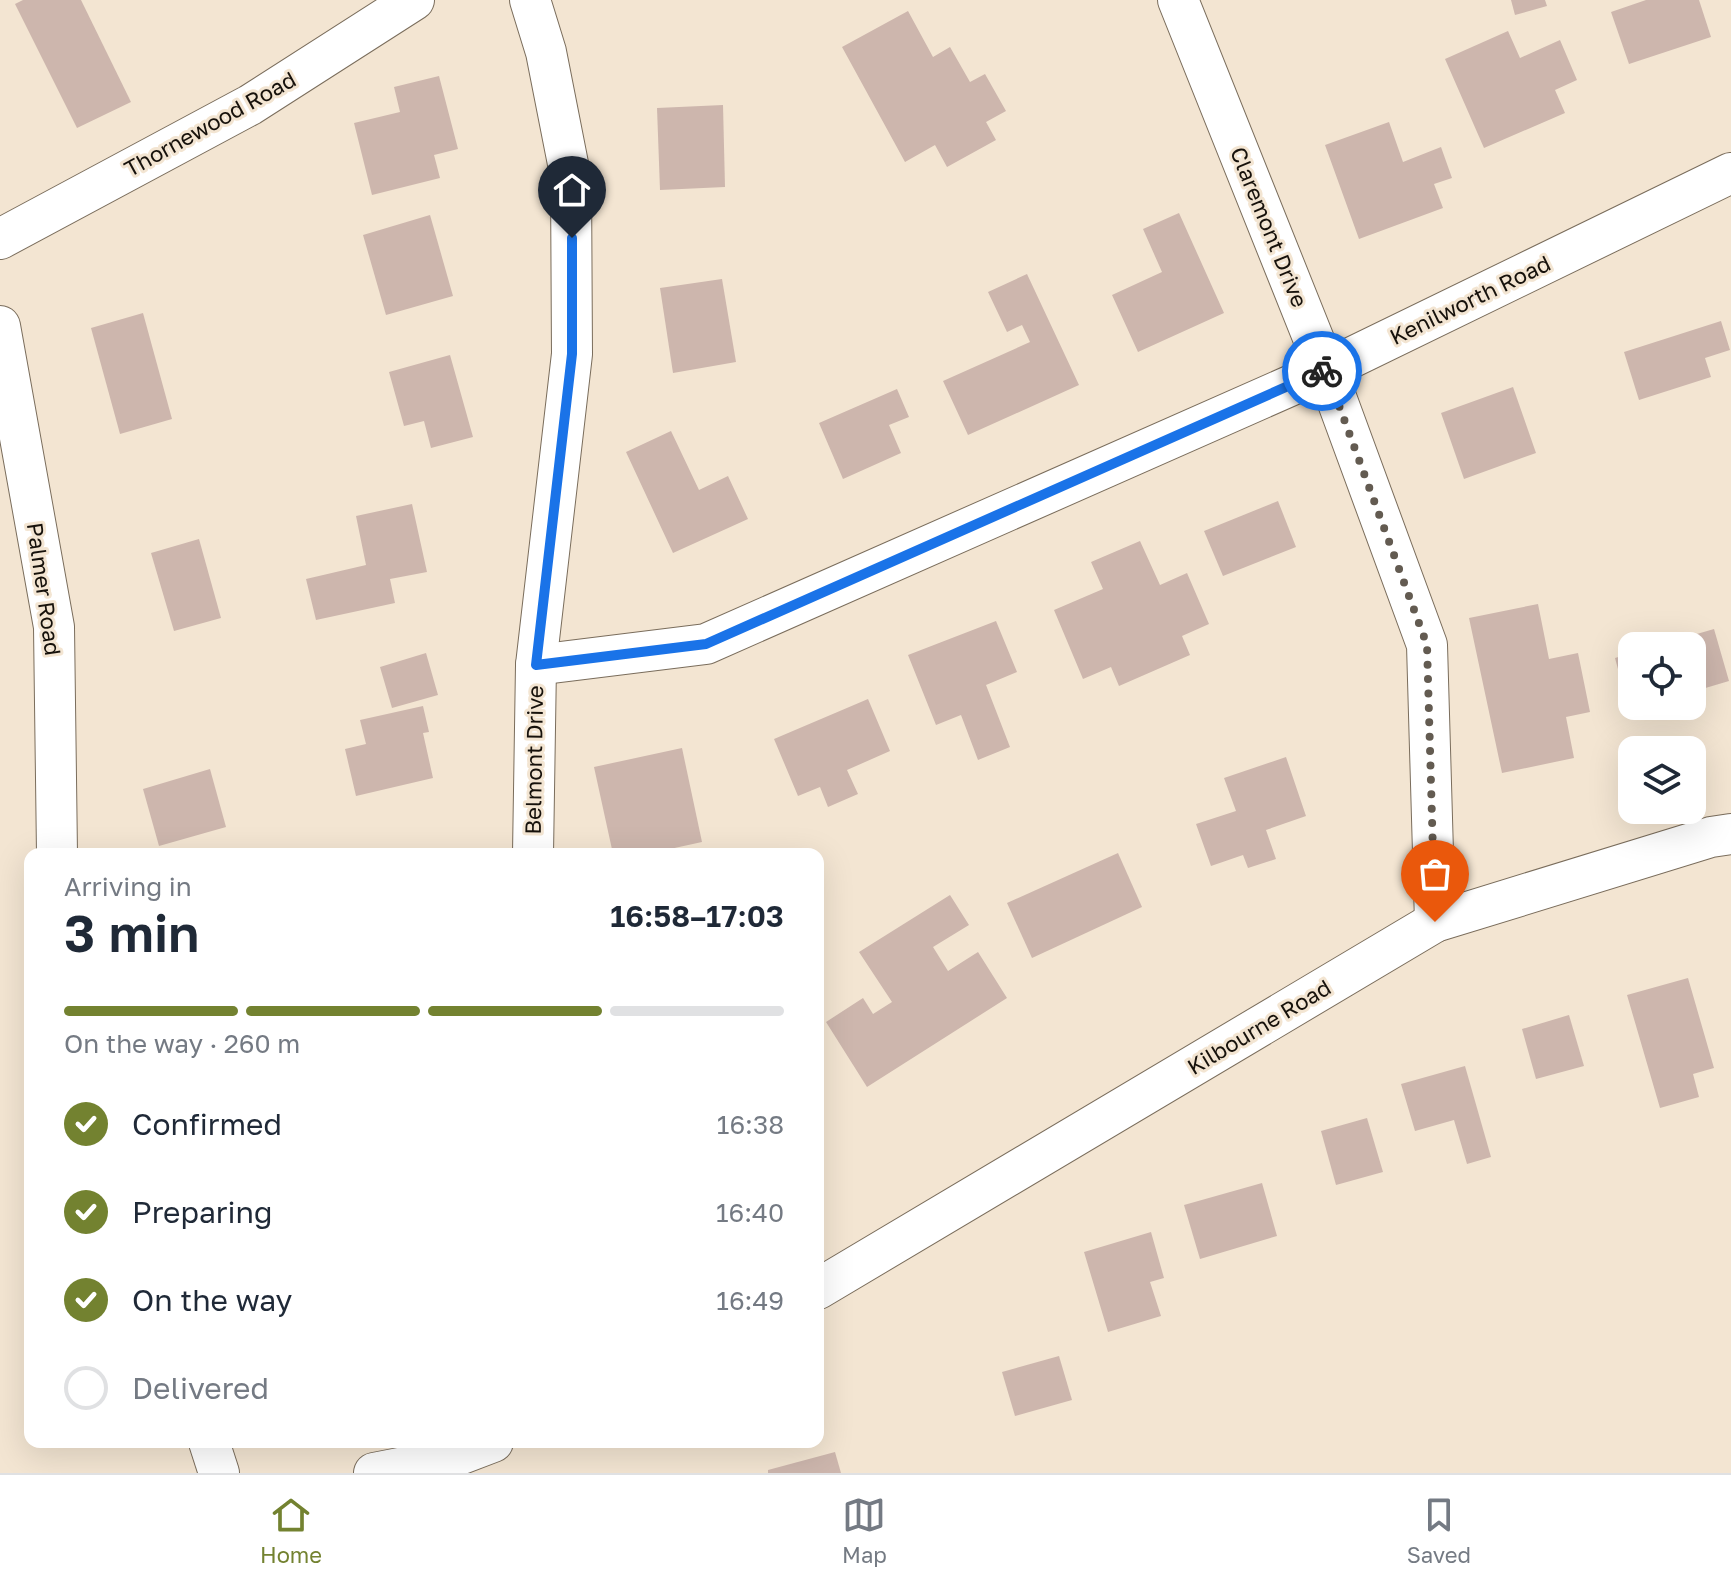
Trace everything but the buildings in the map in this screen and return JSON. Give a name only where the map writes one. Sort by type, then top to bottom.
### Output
[{"type":"street","name":"Thornewood Road","points":[[0,239],[250,105],[414,0]]},
{"type":"street","name":"Belmont Drive","points":[[530,0],[546,52],[571,179],[572,354],[536,665],[533,848]]},
{"type":"street","name":"Claremont Drive","points":[[1178,0],[1326,370],[1427,645],[1435,922]]},
{"type":"street","name":"Kenilworth Road","points":[[536,665],[706,644],[1326,370],[1731,173]]},
{"type":"street","name":"Palmer Road","points":[[0,326],[54,627],[57,848]]},
{"type":"street","name":"Kilbourne Road","points":[[824,1285],[1435,922],[1711,837],[1731,834]]},
{"type":"street","points":[[211,1448],[219,1473]]},
{"type":"street","points":[[374,1473],[451,1458],[477,1448]]},
{"type":"way so far","points":[[1322,371],[1326,370],[1427,645],[1435,922]]},
{"type":"route","points":[[572,238],[572,354],[536,665],[706,644],[1322,371]]}]
